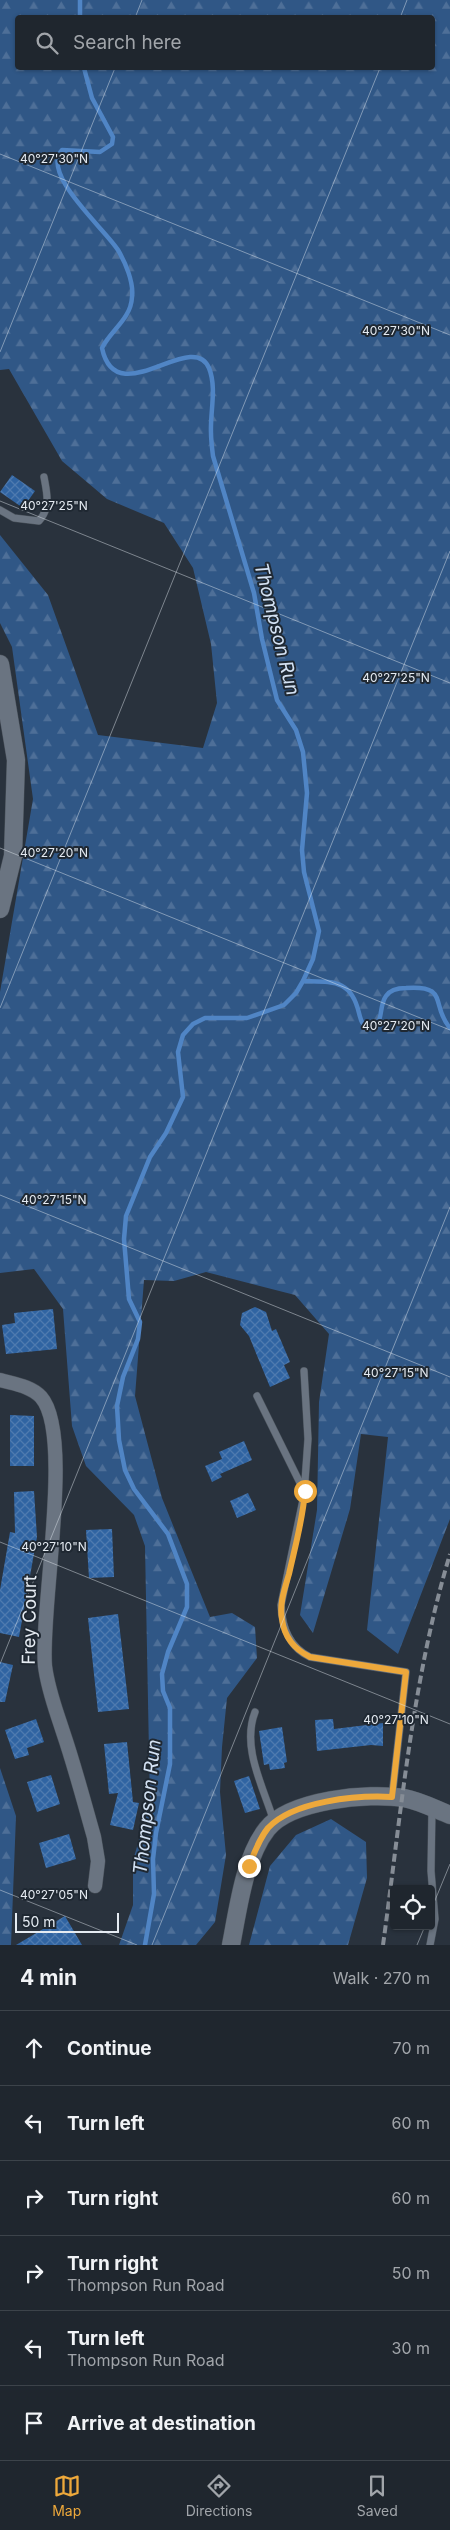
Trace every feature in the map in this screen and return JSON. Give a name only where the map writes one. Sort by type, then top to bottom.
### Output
[{"type":"street","points":[[0,664],[16,760],[13,856],[0,908]]},
{"type":"street","name":"Frey Court","points":[[0,1380],[32,1390],[48,1407],[53,1423],[55,1509],[44,1632],[46,1666],[50,1696],[94,1837],[98,1861],[95,1886]]},
{"type":"street","points":[[231,1945],[249,1866],[257,1846],[267,1829],[283,1815],[301,1808],[366,1797],[392,1797],[413,1800],[450,1815]]},
{"type":"lane","points":[[0,510],[14,518],[39,521],[46,513],[49,502],[44,477]]},
{"type":"lane","points":[[304,1371],[308,1439],[305,1491],[296,1543],[281,1605],[285,1632],[301,1653],[310,1657],[406,1672],[392,1797]]},
{"type":"lane","points":[[257,1396],[305,1491]]},
{"type":"lane","points":[[255,1712],[251,1722],[250,1742],[254,1762],[274,1823]]},
{"type":"lane","points":[[430,1945],[435,1919],[431,1871],[432,1808]]},
{"type":"green space","points":[[0,0],[450,0],[450,1519],[398,1654],[367,1630],[388,1437],[361,1434],[350,1509],[313,1633],[300,1615],[317,1510],[319,1402],[329,1334],[295,1295],[206,1272],[174,1281],[144,1280],[135,1396],[162,1498],[210,1617],[232,1613],[255,1627],[257,1658],[227,1698],[220,1792],[226,1855],[215,1922],[196,1945],[119,1945],[133,1905],[133,1860],[150,1804],[145,1546],[134,1515],[86,1466],[72,1426],[63,1309],[34,1269],[0,1273],[0,992],[33,799],[12,647],[0,623],[0,535],[48,595],[98,735],[203,748],[217,703],[211,644],[193,568],[164,523],[107,499],[62,461],[9,369],[0,370]]},
{"type":"green space","points":[[0,1768],[16,1816],[11,1945],[0,1945]]},
{"type":"green space","points":[[331,1819],[366,1842],[367,1878],[348,1945],[249,1945],[270,1866],[296,1835]]},
{"type":"building","points":[[12,475],[35,491],[23,508],[0,492]]},
{"type":"building","points":[[255,1307],[266,1312],[272,1331],[276,1329],[290,1362],[284,1365],[290,1378],[270,1387],[249,1336],[240,1325],[242,1313]]},
{"type":"building","points":[[53,1309],[57,1349],[6,1354],[2,1325],[15,1323],[14,1313]]},
{"type":"building","points":[[10,1415],[34,1416],[34,1466],[10,1466]]},
{"type":"building","points":[[244,1441],[252,1460],[220,1474],[222,1477],[212,1482],[205,1466],[222,1459],[219,1452]]},
{"type":"building","points":[[34,1491],[37,1537],[19,1637],[0,1633],[0,1590],[10,1532],[15,1533],[14,1492]]},
{"type":"building","points":[[248,1493],[256,1510],[237,1518],[230,1501]]},
{"type":"building","points":[[112,1529],[114,1577],[89,1578],[86,1530]]},
{"type":"building","points":[[118,1614],[129,1709],[98,1712],[88,1618]]},
{"type":"building","points":[[0,1662],[13,1665],[5,1702],[0,1702]]},
{"type":"building","points":[[36,1719],[44,1742],[27,1748],[29,1755],[15,1759],[5,1730]]},
{"type":"building","points":[[333,1719],[334,1729],[383,1723],[383,1746],[371,1745],[317,1751],[315,1720]]},
{"type":"building","points":[[282,1727],[287,1762],[284,1763],[285,1768],[270,1770],[269,1764],[264,1765],[259,1731]]},
{"type":"building","points":[[127,1742],[133,1802],[139,1803],[133,1830],[110,1825],[118,1793],[109,1794],[104,1744]]},
{"type":"building","points":[[51,1775],[60,1804],[37,1812],[27,1782]]},
{"type":"building","points":[[249,1776],[260,1809],[245,1813],[234,1781]]},
{"type":"building","points":[[69,1834],[76,1859],[46,1868],[39,1843]]},
{"type":"building","points":[[65,1916],[82,1945],[16,1945]]},
{"type":"waterway","name":"Thompson Run","points":[[80,0],[80,15]]},
{"type":"waterway","name":"Thompson Run","points":[[85,70],[92,98],[113,137],[112,144],[100,152],[62,150],[58,160],[60,173],[77,201],[118,250],[132,285],[131,305],[128,312],[102,348],[110,366],[122,373],[138,373],[187,357],[200,358],[209,368],[213,384],[211,425],[213,456],[254,593],[262,639],[277,700],[296,730],[303,752],[307,793],[302,850],[304,872],[319,931],[313,959],[303,981],[296,993],[284,1005],[247,1018],[205,1018],[193,1024],[183,1035],[178,1052],[183,1097],[166,1133],[150,1157],[126,1216],[124,1239],[129,1299],[140,1322],[138,1339],[123,1377],[117,1406],[119,1440],[125,1470],[134,1489],[168,1534],[187,1584],[187,1607],[168,1652],[162,1674],[163,1691],[170,1708],[170,1764],[156,1833],[153,1859],[154,1894],[145,1945]]},
{"type":"waterway","points":[[303,981],[332,983],[346,988],[356,1002],[362,1022],[369,1029],[375,1029],[379,1021],[382,1004],[390,992],[403,988],[429,990],[437,998],[444,1020],[450,1028]]},
{"type":"railway","points":[[383,1945],[417,1699],[426,1650],[450,1554]]},
{"type":"route","points":[[249,1866],[257,1846],[267,1829],[283,1815],[301,1808],[328,1802],[366,1797],[392,1797],[406,1672],[310,1657],[301,1653],[285,1632],[281,1605],[296,1543],[305,1491]]}]
